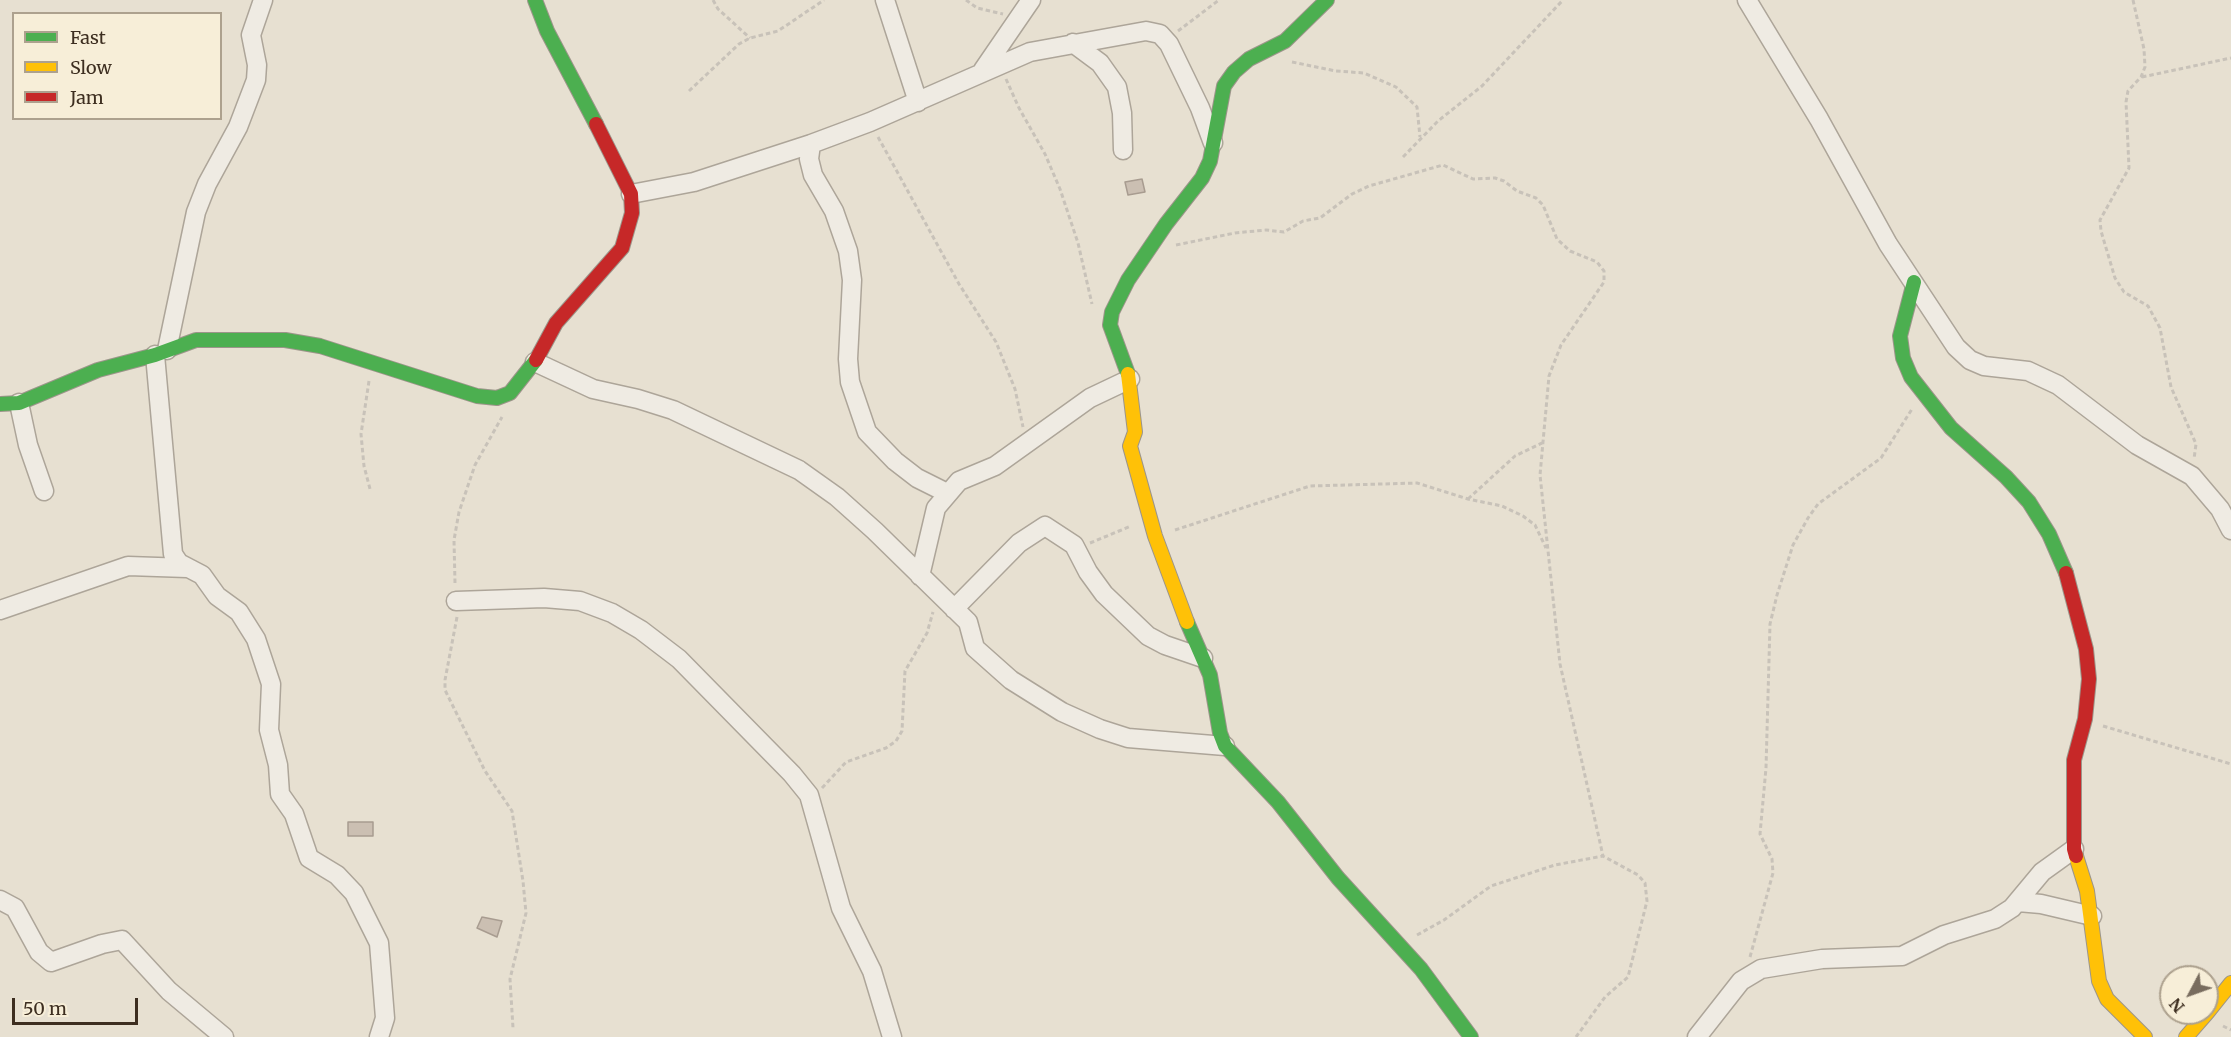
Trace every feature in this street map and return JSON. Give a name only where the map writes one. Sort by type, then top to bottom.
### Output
[{"type":"street","points":[[263,0],[251,35],[257,64],[256,80],[238,127],[207,184],[196,212],[161,352],[173,554],[187,568],[202,575],[217,596],[239,612],[259,648],[271,684],[269,730],[278,765],[280,794],[294,814],[309,858],[337,874],[354,893],[379,943],[385,1018],[379,1037]]},
{"type":"street","points":[[0,404],[19,403],[98,370],[196,340],[234,338],[285,340],[320,346],[477,396],[497,398],[510,393],[534,362],[556,323],[622,248],[632,213],[631,194],[607,142],[547,31],[535,0]]},
{"type":"street","points":[[885,0],[918,102]]},
{"type":"street","points":[[990,68],[1031,0]]},
{"type":"street","points":[[1327,0],[1285,40],[1249,59],[1234,72],[1224,86],[1210,161],[1202,178],[1148,250],[1119,295],[1110,318],[1110,330],[1130,379],[1135,432],[1130,446],[1155,536],[1210,675],[1220,733],[1225,746],[1278,802],[1338,878],[1398,943],[1446,1001],[1471,1037]]},
{"type":"street","points":[[1748,0],[1820,119],[1883,234],[1956,347],[1970,360],[1984,366],[2028,371],[2058,385],[2137,446],[2192,476],[2220,509],[2231,530]]},
{"type":"street","points":[[631,194],[694,182],[811,144],[918,102],[1030,52],[1146,31],[1160,34],[1169,44],[1200,108],[1214,144]]},
{"type":"street","points":[[1074,43],[1100,63],[1117,87],[1122,113],[1123,150]]},
{"type":"street","points":[[811,144],[809,159],[813,176],[834,211],[848,251],[852,280],[848,359],[850,382],[867,432],[895,461],[917,478],[946,493]]},
{"type":"street","points":[[1914,282],[1900,336],[1903,358],[1922,394],[1951,428],[2006,477],[2029,502],[2049,534],[2065,570],[2086,649],[2089,679],[2085,719],[2074,760],[2074,849],[2092,916],[2099,981],[2107,999],[2145,1037]]},
{"type":"street","points":[[534,362],[593,389],[673,410],[799,470],[837,497],[968,622],[975,648],[1011,680],[1062,712],[1100,729],[1128,738],[1225,746]]},
{"type":"street","points":[[920,576],[936,507],[958,481],[994,466],[1090,398],[1130,379]]},
{"type":"street","points":[[19,403],[28,445],[44,491]]},
{"type":"street","points":[[954,609],[1035,531],[1045,526],[1066,538],[1076,549],[1088,572],[1104,594],[1148,636],[1164,645],[1203,658]]},
{"type":"street","points":[[0,610],[128,566],[187,568]]},
{"type":"street","points":[[456,601],[544,598],[580,601],[612,613],[641,630],[679,659],[792,774],[808,795],[841,908],[872,970],[892,1037]]},
{"type":"street","points":[[1697,1037],[1741,981],[1761,969],[1788,963],[1902,956],[1944,935],[1995,919],[2018,902],[2042,872],[2074,849]]},
{"type":"street","points":[[0,900],[15,908],[39,952],[51,962],[102,944],[122,940],[169,991],[224,1037]]},
{"type":"street","points":[[2018,902],[2041,904],[2092,916]]},
{"type":"street","points":[[2219,998],[2231,983]]},
{"type":"street","points":[[2186,1037],[2196,1025]]},
{"type":"path","points":[[713,0],[718,9],[750,38]]},
{"type":"path","points":[[689,91],[725,55],[750,38],[778,31],[824,0]]},
{"type":"path","points":[[966,0],[976,8],[1007,15],[1016,23]]},
{"type":"path","points":[[1169,44],[1182,26],[1219,0]]},
{"type":"path","points":[[1403,157],[1420,139],[1482,86],[1563,0]]},
{"type":"path","points":[[2133,0],[2144,48],[2145,67],[2141,77],[2128,91],[2126,102],[2129,168],[2100,220],[2115,278],[2124,292],[2148,306],[2160,328],[2171,387],[2196,444],[2192,476]]},
{"type":"path","points":[[2141,77],[2231,58]]},
{"type":"path","points":[[1287,61],[1336,71],[1364,73],[1396,87],[1417,107],[1420,116],[1420,139]]},
{"type":"path","points":[[990,68],[1051,167],[1078,243],[1094,311],[1110,330]]},
{"type":"path","points":[[870,122],[926,226],[996,342],[1015,389],[1025,445]]},
{"type":"path","points":[[1148,250],[1235,233],[1266,230],[1284,232],[1304,221],[1320,218],[1352,194],[1369,186],[1443,165],[1473,179],[1496,178],[1540,201],[1557,238],[1570,251],[1597,262],[1604,271],[1604,282],[1561,345],[1548,376],[1540,475],[1560,664],[1603,856]]},
{"type":"path","points":[[370,489],[364,466],[361,434],[373,363]]},
{"type":"path","points":[[510,393],[500,424],[475,465],[459,512],[454,540],[457,619],[445,690],[485,771],[512,811],[526,913],[510,979],[513,1028]]},
{"type":"path","points":[[1741,981],[1758,933],[1773,873],[1772,860],[1760,834],[1766,768],[1770,624],[1777,595],[1793,546],[1818,504],[1881,458],[1922,394]]},
{"type":"path","points":[[1468,499],[1515,456],[1544,442]]},
{"type":"path","points":[[1155,536],[1287,492],[1321,485],[1417,483],[1468,499],[1502,506],[1523,516],[1535,525],[1548,552]]},
{"type":"path","points":[[1076,549],[1140,522],[1149,509]]},
{"type":"path","points":[[808,795],[824,786],[846,762],[886,748],[896,741],[902,731],[905,671],[927,633],[937,593]]},
{"type":"path","points":[[2085,719],[2231,764]]},
{"type":"path","points":[[1398,943],[1426,932],[1491,886],[1555,865],[1603,856],[1638,875],[1645,883],[1647,902],[1628,977],[1605,997],[1576,1037]]},
{"type":"building","points":[[1142,179],[1145,192],[1128,195],[1125,182]]},
{"type":"building","points":[[348,822],[373,822],[373,836],[348,836]]},
{"type":"building","points":[[482,917],[502,921],[497,937],[477,928]]},
{"type":"traffic: fast","points":[[535,0],[547,31],[596,124]]},
{"type":"traffic: fast","points":[[1128,374],[1110,325],[1112,312],[1128,280],[1166,224],[1202,178],[1210,161],[1224,86],[1234,72],[1249,59],[1285,41],[1327,0]]},
{"type":"traffic: fast","points":[[1914,282],[1900,336],[1903,358],[1911,377],[1951,428],[2006,477],[2029,502],[2049,534],[2066,573]]},
{"type":"traffic: fast","points":[[0,404],[19,403],[98,370],[155,355],[196,340],[285,340],[320,346],[477,396],[497,398],[510,393],[536,360]]},
{"type":"traffic: fast","points":[[1187,622],[1210,675],[1220,733],[1225,746],[1278,802],[1338,878],[1421,969],[1471,1037]]},
{"type":"traffic: slow","points":[[1128,374],[1135,432],[1130,446],[1155,536],[1187,622]]},
{"type":"traffic: slow","points":[[2076,856],[2087,891],[2099,981],[2107,999],[2145,1037]]},
{"type":"traffic: slow","points":[[2219,998],[2231,983]]},
{"type":"traffic: slow","points":[[2186,1037],[2196,1025]]},
{"type":"traffic: jam","points":[[536,360],[556,323],[622,248],[632,213],[631,194],[596,124]]},
{"type":"traffic: jam","points":[[2066,573],[2086,649],[2089,679],[2085,719],[2074,760],[2074,849],[2076,856]]}]
